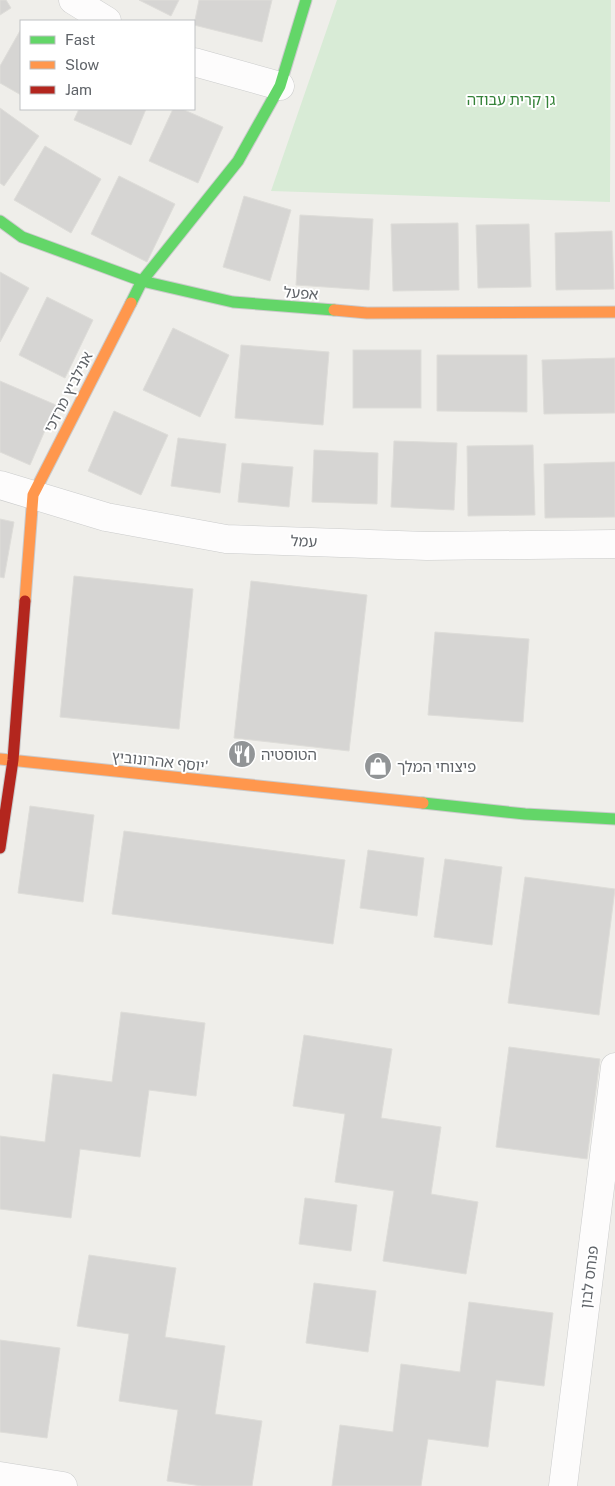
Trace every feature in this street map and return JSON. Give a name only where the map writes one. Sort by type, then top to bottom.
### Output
[{"type":"street","points":[[73,0],[104,20]]},
{"type":"street","name":"אנילביץ מרדכי","points":[[0,848],[13,760],[32,495],[142,281],[238,161],[280,86],[306,0]]},
{"type":"street","points":[[195,62],[280,86]]},
{"type":"street","name":"אפעל","points":[[0,221],[22,238],[142,281],[233,302],[367,313],[615,312]]},
{"type":"street","name":"עמל","points":[[0,485],[106,517],[226,539],[427,546],[615,544]]},
{"type":"street","name":"יוסף אהרונוביץ'","points":[[0,759],[525,814],[615,819]]},
{"type":"street","name":"פנחס לבון","points":[[563,1486],[615,1067]]},
{"type":"street","points":[[0,1476],[63,1486]]},
{"type":"green space","name":"גן קרית עבודה","points":[[337,0],[611,0],[610,202],[271,191]]},
{"type":"building","points":[[0,0],[6,0],[11,8],[0,15]]},
{"type":"building","points":[[139,0],[179,0],[171,16]]},
{"type":"building","points":[[199,0],[272,0],[262,42],[195,25]]},
{"type":"building","points":[[20,31],[20,94],[0,83],[0,66]]},
{"type":"building","points":[[0,108],[39,136],[4,186],[0,183]]},
{"type":"building","points":[[79,110],[146,110],[131,145],[74,120]]},
{"type":"building","points":[[173,110],[184,110],[223,127],[198,183],[149,161]]},
{"type":"building","points":[[45,146],[101,179],[71,233],[14,200]]},
{"type":"building","points":[[119,176],[175,204],[147,262],[91,234]]},
{"type":"building","points":[[244,196],[291,210],[270,281],[223,267]]},
{"type":"building","points":[[300,215],[373,219],[369,290],[296,285]]},
{"type":"building","points":[[458,223],[459,290],[393,291],[391,224]]},
{"type":"building","points":[[529,224],[531,287],[478,288],[476,225]]},
{"type":"building","points":[[612,231],[614,289],[556,290],[555,233]]},
{"type":"building","points":[[0,272],[29,288],[0,342]]},
{"type":"building","points":[[47,297],[93,320],[65,378],[19,355]]},
{"type":"building","points":[[173,328],[229,355],[200,417],[143,390]]},
{"type":"building","points":[[241,345],[329,352],[323,425],[235,418]]},
{"type":"building","points":[[353,350],[421,350],[421,408],[353,408]]},
{"type":"building","points":[[437,355],[527,355],[527,412],[437,411]]},
{"type":"building","points":[[615,358],[615,413],[544,414],[542,360]]},
{"type":"building","points":[[0,381],[56,405],[30,465],[0,452]]},
{"type":"building","points":[[114,411],[168,435],[141,495],[88,471]]},
{"type":"building","points":[[178,438],[226,444],[220,493],[171,486]]},
{"type":"building","points":[[394,441],[457,443],[454,510],[391,507]]},
{"type":"building","points":[[533,445],[535,515],[468,516],[467,446]]},
{"type":"building","points":[[314,450],[378,453],[377,504],[312,502]]},
{"type":"building","points":[[615,462],[615,517],[545,518],[544,464]]},
{"type":"building","points":[[242,463],[293,467],[289,507],[238,502]]},
{"type":"building","points":[[0,519],[14,522],[4,578],[0,577]]},
{"type":"building","points":[[74,576],[193,589],[179,729],[60,717]]},
{"type":"building","points":[[251,581],[367,595],[349,751],[234,738]]},
{"type":"building","points":[[435,632],[529,639],[523,722],[428,715]]},
{"type":"building","points":[[30,806],[94,815],[83,902],[18,893]]},
{"type":"building","points":[[124,831],[345,860],[333,944],[112,914]]},
{"type":"building","points":[[368,850],[424,858],[417,916],[360,908]]},
{"type":"building","points":[[445,859],[502,867],[492,945],[434,937]]},
{"type":"building","points":[[525,877],[615,889],[599,1015],[508,1003]]},
{"type":"building","points":[[121,1012],[205,1023],[196,1096],[149,1090],[140,1157],[80,1149],[71,1218],[0,1209],[0,1136],[45,1142],[53,1074],[112,1082]]},
{"type":"building","points":[[304,1035],[392,1049],[381,1118],[441,1127],[431,1194],[478,1202],[466,1274],[383,1261],[394,1191],[335,1182],[345,1114],[293,1106]]},
{"type":"building","points":[[509,1047],[600,1059],[587,1159],[496,1147]]},
{"type":"building","points":[[305,1198],[357,1205],[351,1251],[299,1244]]},
{"type":"building","points":[[89,1255],[176,1268],[165,1337],[225,1346],[215,1414],[262,1421],[252,1486],[202,1486],[167,1481],[178,1410],[119,1401],[129,1334],[77,1326]]},
{"type":"building","points":[[314,1283],[376,1291],[368,1352],[306,1343]]},
{"type":"building","points":[[469,1302],[553,1313],[544,1386],[496,1380],[488,1447],[428,1439],[421,1486],[332,1486],[340,1425],[393,1432],[401,1364],[460,1372]]},
{"type":"building","points":[[0,1340],[60,1348],[47,1438],[0,1432]]},
{"type":"traffic: fast","points":[[131,303],[142,281],[238,161],[280,86],[306,0]]},
{"type":"traffic: fast","points":[[0,221],[22,237],[142,281],[233,302],[334,310]]},
{"type":"traffic: fast","points":[[423,803],[525,814],[615,819]]},
{"type":"traffic: slow","points":[[25,601],[33,495],[131,303]]},
{"type":"traffic: slow","points":[[334,310],[367,313],[615,312]]},
{"type":"traffic: slow","points":[[0,759],[423,803]]},
{"type":"traffic: jam","points":[[0,848],[13,760],[25,601]]},
{"type":"place","name":"הטוסטיה","points":[[242,754]]},
{"type":"place","name":"פיצוחי המלך","points":[[378,766]]}]
